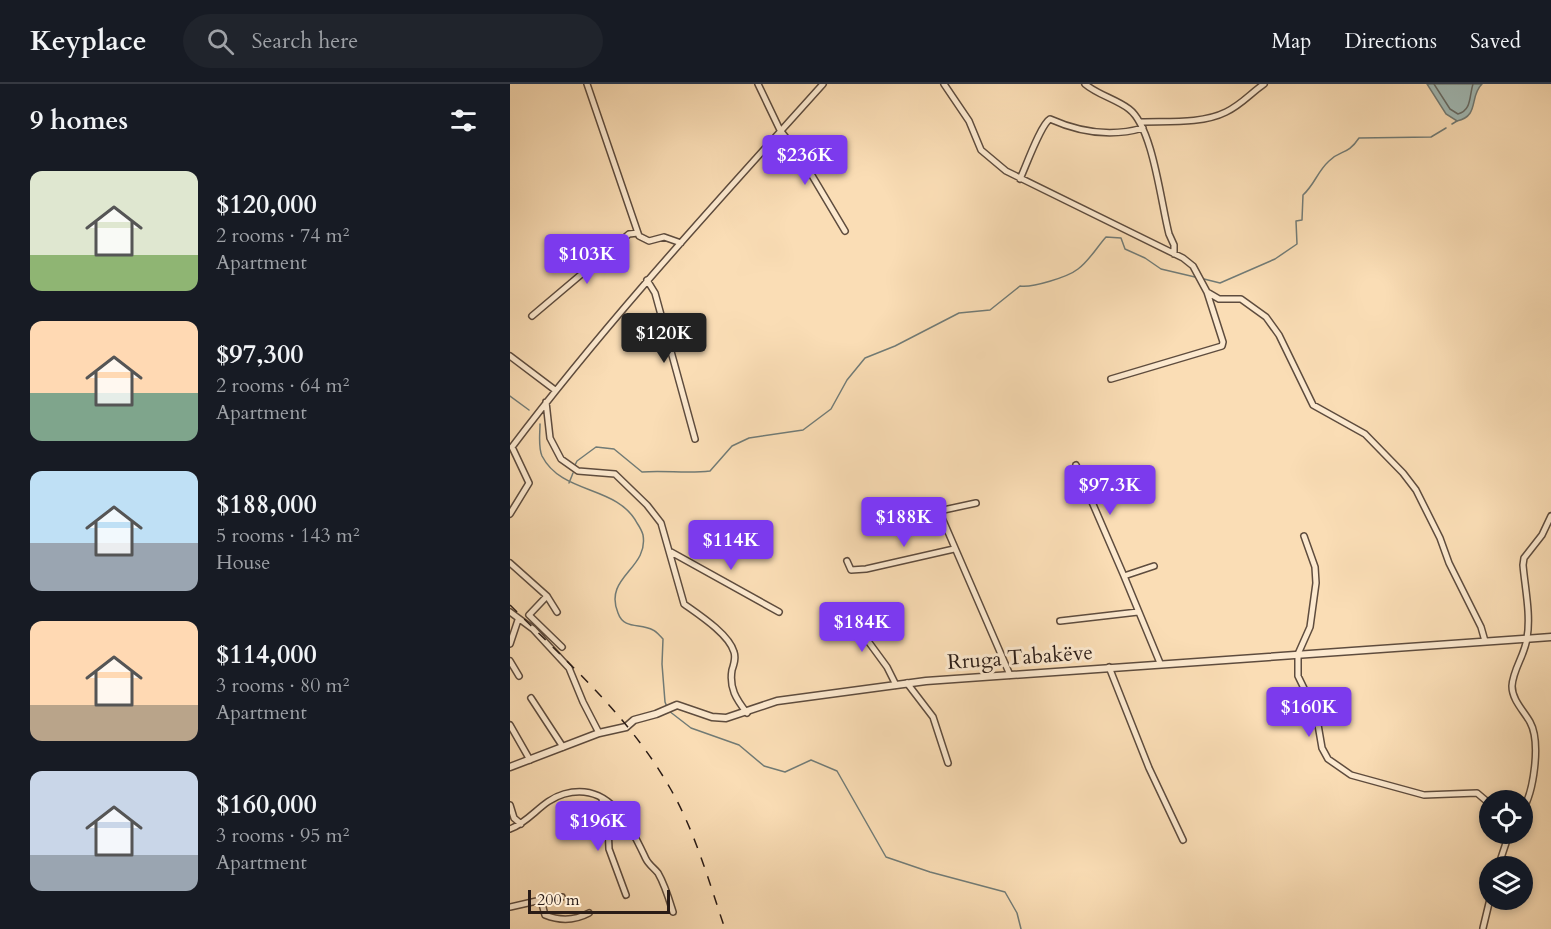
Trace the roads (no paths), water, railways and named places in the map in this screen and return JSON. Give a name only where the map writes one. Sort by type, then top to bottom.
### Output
[{"type":"street","points":[[586,84],[638,233],[645,241],[664,237],[681,243]]},
{"type":"street","points":[[758,84],[780,130],[801,157],[844,231]]},
{"type":"street","points":[[510,514],[529,483],[512,447],[555,390],[647,280],[823,84]]},
{"type":"street","points":[[945,84],[969,121],[981,150],[1006,171],[1174,254],[1193,266],[1207,292],[1223,342],[1222,346],[1111,379]]},
{"type":"street","points":[[1085,84],[1130,110],[1142,125],[1169,234],[1174,245],[1174,254]]},
{"type":"street","points":[[1020,179],[1035,148],[1040,129],[1050,119],[1064,125],[1102,133],[1116,133],[1142,125],[1205,118],[1225,113],[1245,101],[1264,84]]},
{"type":"street","points":[[532,316],[629,234],[638,233]]},
{"type":"street","points":[[647,280],[655,293],[695,439]]},
{"type":"street","points":[[1207,292],[1219,299],[1241,299],[1266,317],[1279,335],[1313,405],[1365,434],[1403,472],[1416,490],[1440,538],[1449,563],[1481,627],[1485,641]]},
{"type":"street","points":[[510,356],[555,390]]},
{"type":"street","points":[[546,402],[550,438],[561,459],[578,471],[608,472],[618,476],[651,509],[661,523],[684,604],[701,615],[733,648],[735,656],[731,677],[732,689],[747,713]]},
{"type":"street","points":[[1076,465],[1160,663]]},
{"type":"street","points":[[976,503],[939,511],[1010,675]]},
{"type":"street","points":[[1530,790],[1535,732],[1515,698],[1512,688],[1527,638],[1522,565],[1524,558],[1551,516]]},
{"type":"street","points":[[1546,527],[1551,532]]},
{"type":"street","points":[[1304,536],[1315,567],[1316,583],[1310,627],[1298,654],[1298,676],[1316,713],[1322,748],[1328,759],[1351,776],[1424,795],[1479,795]]},
{"type":"street","points":[[847,561],[851,570],[866,569],[954,549]]},
{"type":"street","points":[[670,552],[779,612]]},
{"type":"street","points":[[510,562],[547,596],[558,612]]},
{"type":"street","points":[[1124,576],[1154,566]]},
{"type":"street","points":[[547,596],[529,615],[562,647]]},
{"type":"street","points":[[846,611],[887,668],[896,685]]},
{"type":"street","points":[[510,612],[533,629],[569,668],[582,702],[599,733]]},
{"type":"street","points":[[1060,621],[1138,612]]},
{"type":"street","points":[[510,644],[518,620]]},
{"type":"street","name":"Rruga Tabakëve","points":[[510,767],[599,733],[620,729],[634,720],[671,707],[686,707],[719,718],[747,713],[777,701],[907,683],[1160,663],[1551,637]]},
{"type":"street","points":[[510,662],[519,676]]},
{"type":"street","points":[[1109,667],[1149,768],[1183,840]]},
{"type":"street","points":[[907,683],[933,717],[948,763]]},
{"type":"street","points":[[531,698],[563,747]]},
{"type":"street","points":[[510,725],[530,760]]},
{"type":"street","points":[[510,829],[521,824],[545,803],[566,793],[577,792],[602,799],[621,813],[628,822],[647,861],[657,872],[673,912]]},
{"type":"street","points":[[602,799],[608,826],[609,849],[626,895]]},
{"type":"street","points":[[510,805],[514,818],[521,824]]},
{"type":"street","points":[[510,907],[562,897]]},
{"type":"street","points":[[541,900],[545,915],[554,919],[582,917],[589,913]]},
{"type":"street","points":[[1483,928],[1487,910]]},
{"type":"water","points":[[1427,84],[1482,84],[1469,115],[1457,121],[1446,114]]},
{"type":"waterway","points":[[1452,124],[1457,121]]},
{"type":"waterway","points":[[1204,279],[1220,283],[1275,259],[1297,244],[1296,221],[1302,220],[1303,195],[1329,161],[1351,147],[1359,138],[1431,137],[1446,128]]},
{"type":"waterway","points":[[575,465],[596,447],[614,449],[642,472],[710,471],[732,446],[749,438],[803,430],[831,409],[847,380],[865,358],[895,346],[959,313],[990,310],[1020,286],[1041,284],[1073,272],[1086,262],[1106,237],[1121,238],[1125,249],[1145,258],[1161,269],[1195,277]]},
{"type":"waterway","points":[[510,396],[529,410]]},
{"type":"waterway","points":[[540,424],[541,452],[551,469],[562,478],[617,502],[628,511],[642,532],[643,547],[640,556],[621,581],[616,590],[615,601],[618,613],[624,622],[653,630],[663,639],[662,664],[667,707]]},
{"type":"waterway","points":[[569,483],[573,473]]},
{"type":"waterway","points":[[669,711],[691,728],[739,745],[764,766],[785,772],[811,760],[837,771],[886,857],[930,872],[1005,892],[1017,913],[1021,929]]},
{"type":"railway","points":[[510,605],[596,691],[636,737],[654,762],[687,822],[725,929]]}]
